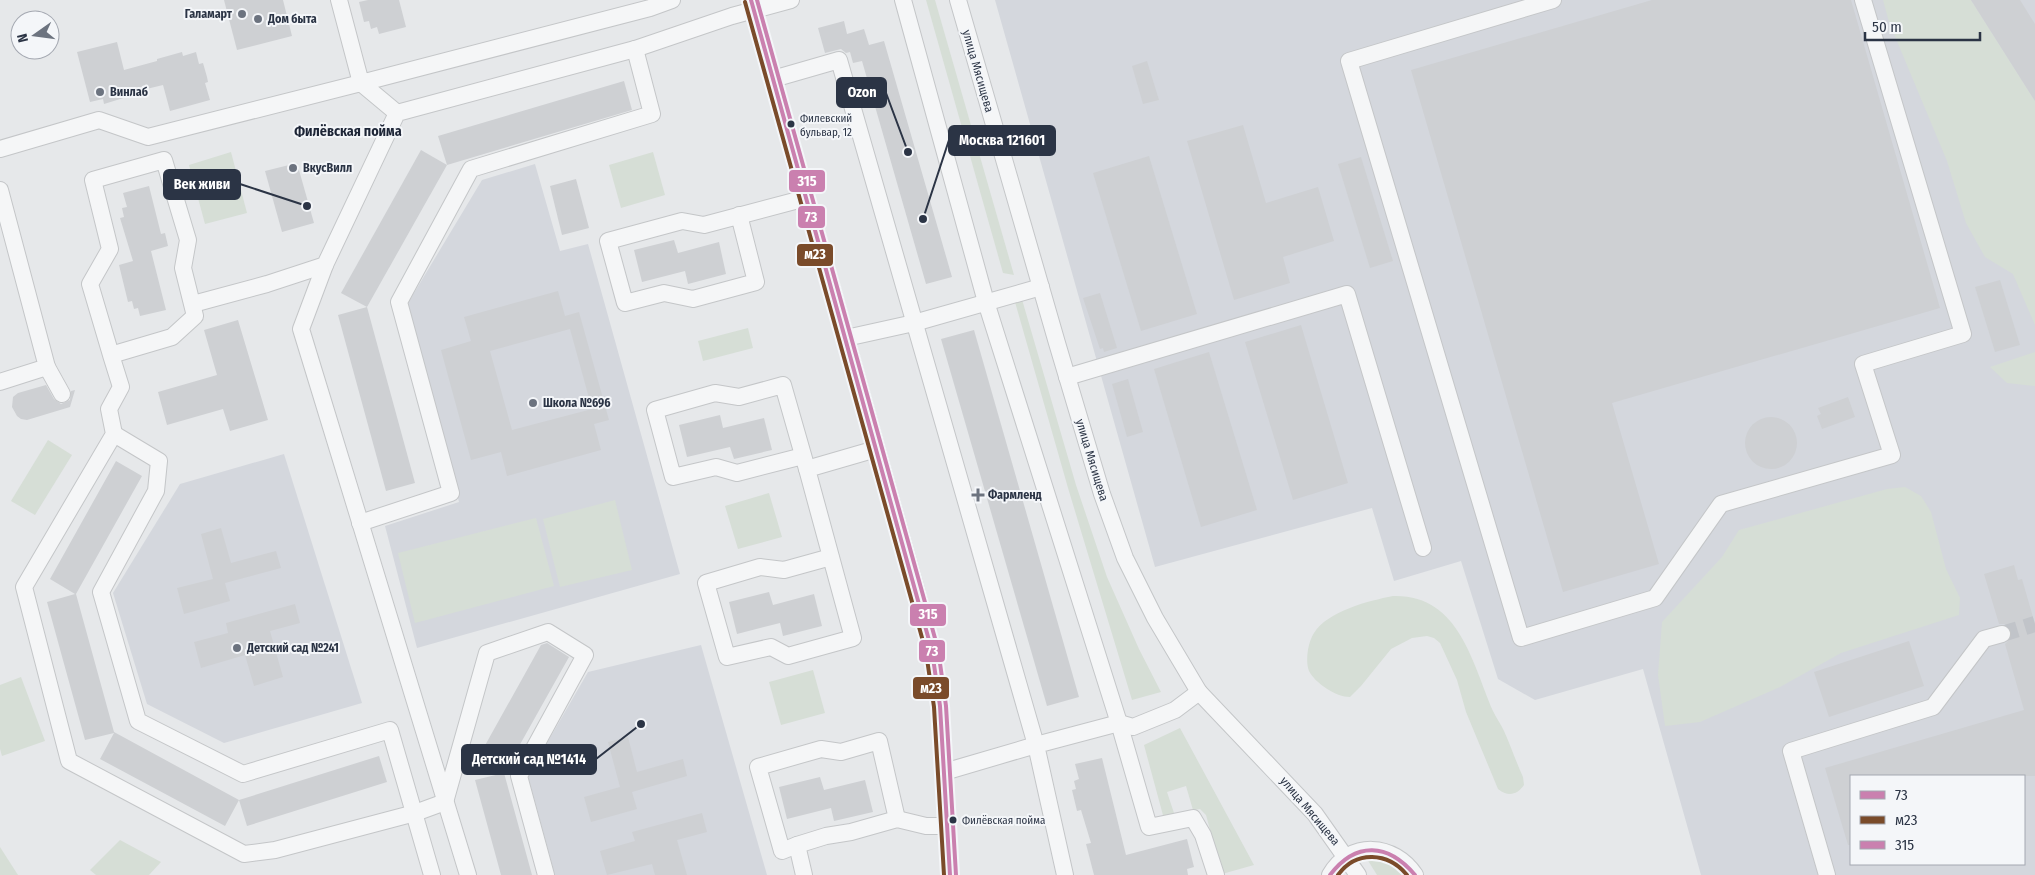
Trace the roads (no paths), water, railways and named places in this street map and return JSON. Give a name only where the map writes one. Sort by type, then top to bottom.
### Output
[{"type":"street","points":[[339,0],[361,83],[398,113]]},
{"type":"street","points":[[0,149],[99,120],[148,137],[361,83],[649,4],[672,0]]},
{"type":"street","points":[[468,875],[301,329],[325,265],[398,113],[635,49],[752,5],[791,0]]},
{"type":"street","points":[[903,0],[986,302],[1120,724],[1149,827],[1193,818],[1203,835],[1216,875]]},
{"type":"street","name":"улица Мясищева","points":[[958,0],[1102,494],[1125,558],[1155,618],[1200,692],[1286,781],[1315,814],[1358,875]]},
{"type":"street","points":[[1553,0],[1349,61],[1521,638],[1656,598],[1721,504],[1892,455],[1863,364],[1963,334],[1864,0]]},
{"type":"street","points":[[752,5],[932,651],[940,706],[950,875]]},
{"type":"street","points":[[360,523],[451,493],[399,302],[472,169],[652,114],[635,49]]},
{"type":"street","points":[[773,79],[839,60],[1036,745],[1064,875]]},
{"type":"street","points":[[110,355],[172,337],[196,316],[183,268],[188,240],[164,160],[93,180],[110,249],[90,284],[110,355],[121,387],[109,410],[114,434],[24,587],[70,761],[244,854],[275,850],[445,802]]},
{"type":"street","points":[[0,190],[47,367],[62,394]]},
{"type":"street","points":[[739,215],[756,282],[692,299],[664,293],[625,303],[608,241],[682,221],[704,225],[739,215],[806,198]]},
{"type":"street","points":[[193,304],[267,284],[325,265]]},
{"type":"street","points":[[846,338],[914,323],[1041,287]]},
{"type":"street","points":[[1067,377],[1347,294],[1422,548]]},
{"type":"street","points":[[0,382],[47,367]]},
{"type":"street","points":[[831,557],[784,570],[760,567],[706,583],[727,657],[771,647],[788,656],[853,638],[831,557],[805,463],[783,385],[739,397],[715,394],[655,410],[673,477],[716,467],[737,473],[805,463],[876,450]]},
{"type":"street","points":[[114,434],[159,460],[156,490],[101,592],[138,721],[243,774],[390,730],[432,875]]},
{"type":"street","points":[[445,802],[487,653],[548,632],[577,649],[585,655],[519,776],[546,875]]},
{"type":"street","points":[[1827,875],[1791,751],[1933,707],[1984,639],[2002,634]]},
{"type":"street","points":[[944,772],[1036,745],[1120,724],[1132,727],[1175,710],[1200,692]]},
{"type":"street","points":[[897,819],[879,741],[841,752],[820,749],[758,767],[782,851],[826,836],[851,832],[897,819],[926,826],[947,826]]},
{"type":"street","points":[[797,845],[804,875]]},
{"type":"street","points":[[1330,875],[1333,869],[1347,857],[1365,850],[1377,850],[1393,854],[1405,862],[1415,875]]},
{"type":"tunnel","points":[[2002,634],[2035,624]]},
{"type":"place","name":"Галамарт","points":[[242,14]]},
{"type":"place","name":"Дом быта","points":[[258,19]]},
{"type":"place","name":"Винлаб","points":[[100,92]]},
{"type":"place","name":"Филевский бульвар, 12","points":[[791,124]]},
{"type":"place","name":"Ozon","points":[[908,152]]},
{"type":"place","name":"ВкусВилл","points":[[293,168]]},
{"type":"place","name":"Век живи","points":[[307,206]]},
{"type":"place","name":"Москва 121601","points":[[923,219]]},
{"type":"place","name":"Школа №696","points":[[533,403]]},
{"type":"place","name":"Фармленд","points":[[978,495]]},
{"type":"place","name":"Детский сад №241","points":[[237,648]]},
{"type":"place","name":"Детский сад №1414","points":[[641,724]]},
{"type":"place","name":"Филёвская пойма","points":[[953,820]]},
{"type":"district","name":"Филёвская пойма","points":[[348,131]]}]
